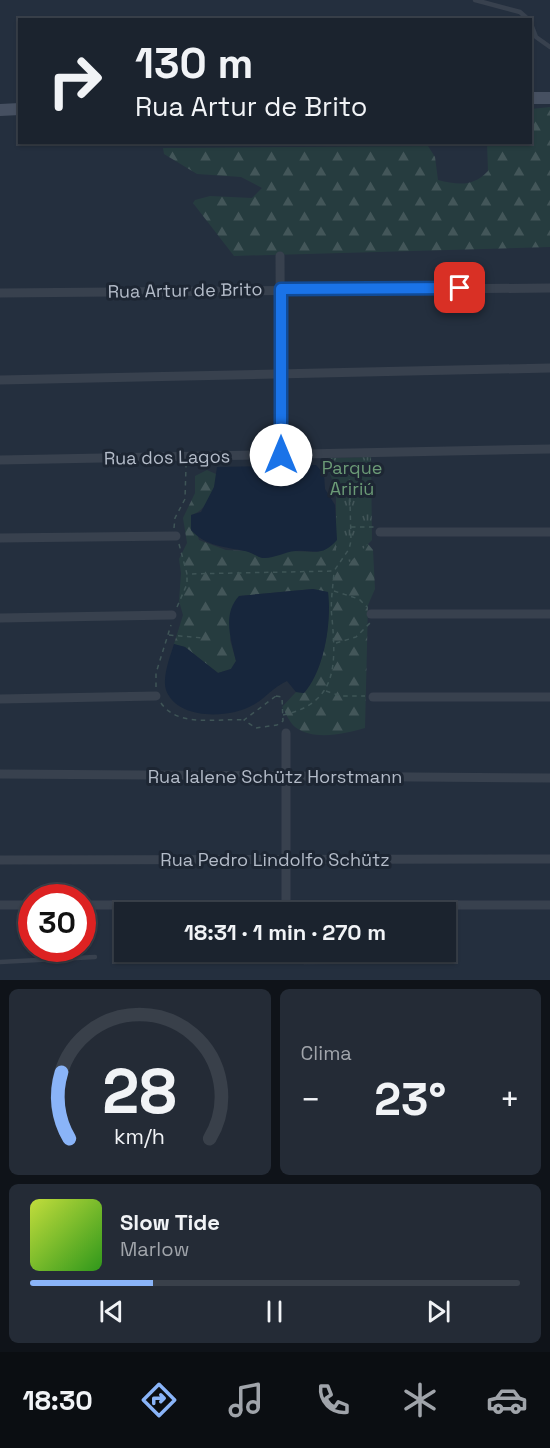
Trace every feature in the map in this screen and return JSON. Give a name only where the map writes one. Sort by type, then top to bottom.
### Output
[{"type":"main road","points":[[532,98],[550,98]]},
{"type":"main road","points":[[0,110],[18,109]]},
{"type":"street","points":[[280,256],[281,455]]},
{"type":"street","name":"Rua Artur de Brito","points":[[0,293],[550,288]]},
{"type":"street","points":[[0,380],[282,376],[550,368]]},
{"type":"street","name":"Rua dos Lagos","points":[[0,459],[550,449]]},
{"type":"street","points":[[380,532],[550,532]]},
{"type":"street","points":[[0,538],[176,536]]},
{"type":"street","points":[[371,614],[550,614]]},
{"type":"street","points":[[0,618],[172,615]]},
{"type":"street","points":[[0,699],[156,696]]},
{"type":"street","points":[[373,697],[550,697]]},
{"type":"street","points":[[286,733],[286,902]]},
{"type":"street","name":"Rua Ialene Schütz Horstmann","points":[[0,774],[550,778]]},
{"type":"street","name":"Rua Pedro Lindolfo Schütz","points":[[0,860],[550,859]]},
{"type":"street","points":[[0,905],[18,905]]},
{"type":"street","points":[[456,907],[550,905]]},
{"type":"street","points":[[96,906],[114,906]]},
{"type":"lane","points":[[475,0],[520,12],[528,18]]},
{"type":"lane","points":[[532,27],[536,37],[550,47]]},
{"type":"lane","points":[[0,962],[18,961]]},
{"type":"path","points":[[283,715],[304,711],[325,691],[334,669],[335,643],[331,616],[334,571],[349,549],[351,527],[349,463]]},
{"type":"path","points":[[186,470],[185,499],[174,524],[187,574],[187,584],[172,615],[156,673],[156,696],[165,709],[181,719],[244,720],[256,728],[277,725],[283,721],[282,697],[278,696],[262,704],[244,720]]},
{"type":"path","points":[[351,527],[373,527],[380,532]]},
{"type":"path","points":[[187,574],[334,571]]},
{"type":"path","points":[[333,590],[359,599],[371,614],[370,622],[356,637],[335,643]]},
{"type":"path","points":[[168,635],[203,638]]},
{"type":"path","points":[[325,691],[342,696],[373,697]]},
{"type":"green space","points":[[550,107],[550,247],[234,256],[193,203],[195,200],[210,196],[252,198],[262,188],[241,177],[197,174],[164,154],[163,148],[428,146],[435,157],[438,180],[465,183],[477,180],[488,171],[487,144],[532,144],[532,109]]},
{"type":"green space","name":"Parque Aririú","points":[[371,457],[372,540],[350,562],[336,556],[336,490],[324,458]]},
{"type":"green space","points":[[355,466],[370,466],[369,491],[355,491]]},
{"type":"green space","points":[[207,470],[218,475],[206,504],[197,513],[191,515],[199,540],[226,550],[247,551],[262,558],[291,551],[317,552],[337,540],[364,539],[373,550],[375,589],[368,605],[365,728],[339,734],[311,734],[295,727],[282,707],[296,692],[304,693],[317,672],[327,631],[327,592],[313,589],[239,596],[230,640],[236,661],[231,669],[218,673],[185,647],[174,644],[183,615],[179,601],[181,573],[179,559],[187,543],[183,518],[195,493],[195,476]]},
{"type":"water","points":[[316,465],[324,474],[325,489],[335,505],[337,540],[326,549],[318,552],[295,551],[263,558],[209,543],[191,530],[191,515],[201,512],[214,487],[217,467]]},
{"type":"water","points":[[313,589],[328,592],[329,617],[325,646],[317,672],[304,693],[296,692],[287,681],[243,710],[218,714],[192,712],[172,700],[166,690],[165,679],[174,644],[185,647],[218,673],[231,669],[236,661],[230,636],[229,619],[239,596]]},
{"type":"route","points":[[281,455],[281,289],[460,288]]}]
